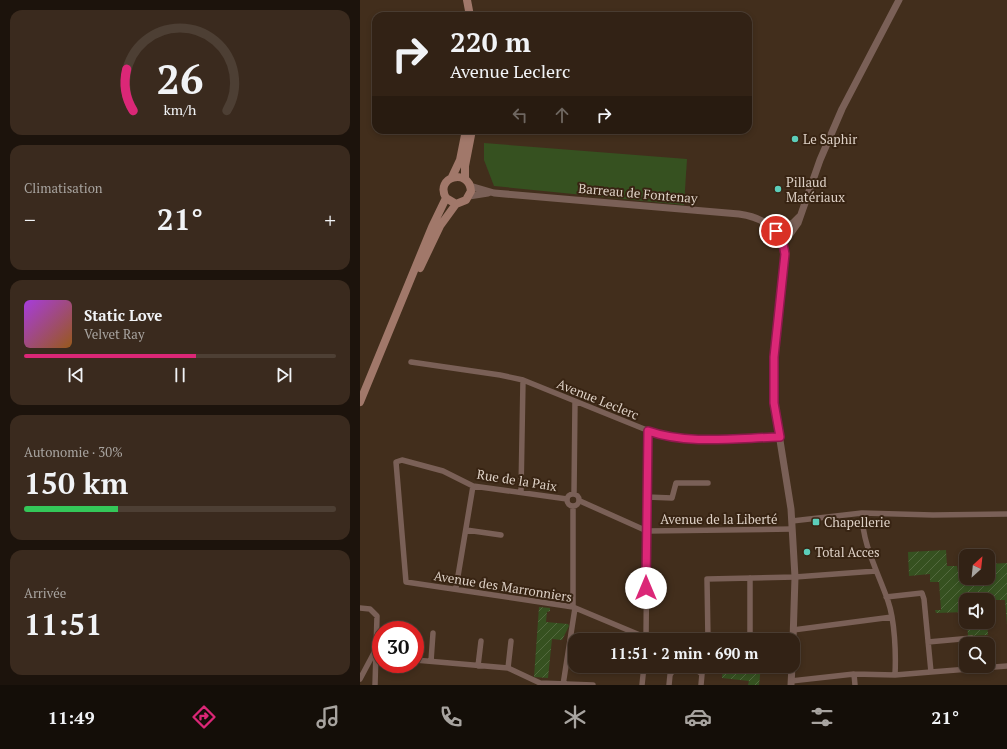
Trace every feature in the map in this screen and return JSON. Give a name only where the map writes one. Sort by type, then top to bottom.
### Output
[{"type":"main road","points":[[467,0],[469,12]]},
{"type":"main road","points":[[452,177],[460,160],[465,134]]},
{"type":"main road","points":[[398,312],[440,226],[456,204],[464,202],[470,196],[465,166],[471,134]]},
{"type":"main road","points":[[456,204],[446,198],[443,188],[446,181],[452,177],[459,176],[468,182]]},
{"type":"main road","points":[[360,402],[432,227],[446,198]]},
{"type":"street","points":[[783,244],[796,227],[820,160],[842,109],[899,0]]},
{"type":"street","name":"Barreau de Fontenay","points":[[468,182],[494,193]]},
{"type":"street","name":"Barreau de Fontenay","points":[[470,196],[494,193],[739,214],[756,217],[764,221],[776,231]]},
{"type":"street","points":[[800,216],[793,223],[776,231],[783,244],[785,260],[774,357],[774,403],[792,522],[795,577],[793,630],[892,617]]},
{"type":"street","name":"Avenue Leclerc","points":[[411,362],[500,375],[523,380],[664,437],[681,439],[780,437]]},
{"type":"street","points":[[521,492],[523,380]]},
{"type":"street","points":[[574,494],[575,401]]},
{"type":"street","points":[[647,633],[648,431]]},
{"type":"street","name":"Rue de la Paix","points":[[406,582],[396,462],[402,460],[443,471],[472,486],[567,499]]},
{"type":"street","points":[[647,497],[672,498],[676,483],[708,483]]},
{"type":"street","points":[[456,588],[472,486]]},
{"type":"street","points":[[573,507],[568,503],[567,499],[569,496],[574,494]]},
{"type":"street","points":[[573,507],[578,505],[580,501],[578,495],[574,494]]},
{"type":"street","name":"Avenue de la Liberté","points":[[580,501],[647,531],[792,529]]},
{"type":"street","points":[[563,684],[574,608],[573,507]]},
{"type":"street","points":[[792,522],[862,513],[932,515],[1007,514]]},
{"type":"street","points":[[862,513],[862,528],[892,617],[895,675]]},
{"type":"street","points":[[466,530],[501,534]]},
{"type":"street","points":[[708,633],[707,579],[795,577],[876,571]]},
{"type":"street","points":[[750,578],[750,633]]},
{"type":"street","name":"Avenue des Marronniers","points":[[406,582],[456,588],[574,608],[633,633]]},
{"type":"street","points":[[886,597],[922,593],[924,599],[931,672]]},
{"type":"street","points":[[360,608],[370,609],[377,616],[377,621]]},
{"type":"street","points":[[431,661],[433,633]]},
{"type":"street","points":[[928,642],[959,639]]},
{"type":"street","points":[[478,666],[481,641]]},
{"type":"street","points":[[508,668],[511,641]]},
{"type":"street","points":[[360,679],[372,656]]},
{"type":"street","points":[[424,661],[508,668],[533,681],[593,685]]},
{"type":"street","points":[[792,673],[791,683],[854,674],[895,675],[1007,666]]},
{"type":"street","points":[[669,685],[670,675],[674,670],[698,671],[702,674],[701,685]]},
{"type":"street","points":[[375,673],[375,685]]},
{"type":"street","points":[[642,685],[643,673]]},
{"type":"street","points":[[854,674],[855,685]]},
{"type":"green space","points":[[484,143],[687,159],[684,205],[494,186],[484,160]]},
{"type":"green space","points":[[946,550],[947,566],[957,566],[959,572],[959,585],[995,585],[995,564],[1007,563],[1007,625],[1005,600],[995,600],[995,593],[959,593],[959,612],[936,613],[935,610],[941,610],[939,582],[930,582],[930,574],[909,576],[908,552]]},
{"type":"green space","points":[[539,607],[550,608],[550,611],[547,612],[546,622],[568,624],[569,626],[562,640],[552,639],[548,678],[534,677]]},
{"type":"green space","points":[[968,629],[988,629],[988,635],[968,636]]},
{"type":"green space","points":[[722,673],[760,673],[759,685],[748,685],[749,681],[722,678]]},
{"type":"place","name":"Le Saphir","points":[[795,139]]},
{"type":"place","name":"Pillaud Matériaux","points":[[778,189]]},
{"type":"place","name":"Chapellerie","points":[[816,522]]},
{"type":"place","name":"Total Acces","points":[[807,552]]},
{"type":"route","points":[[646,588],[648,431],[664,437],[681,439],[780,437],[774,403],[774,357],[785,249],[776,231]]}]
